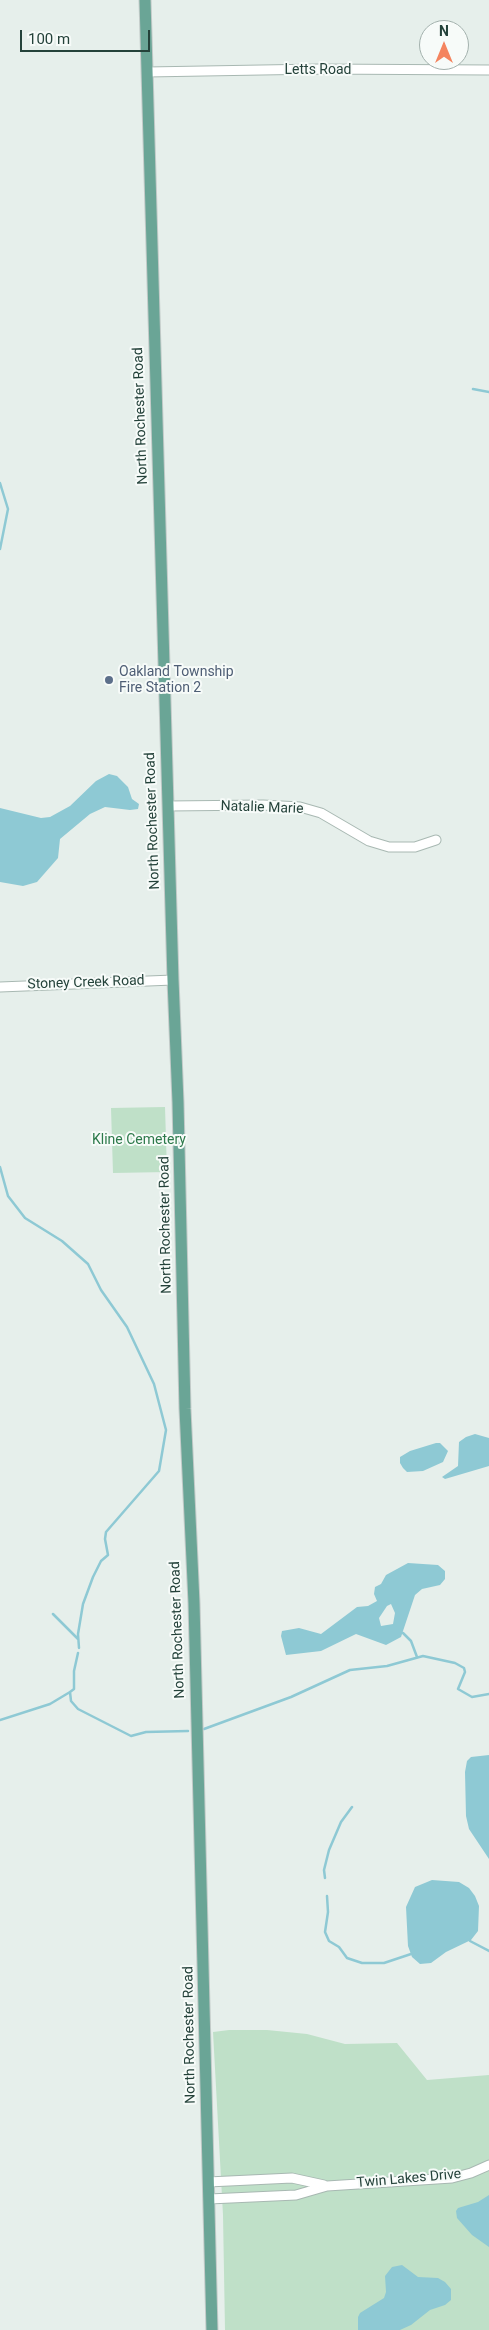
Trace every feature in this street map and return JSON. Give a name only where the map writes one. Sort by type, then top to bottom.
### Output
[{"type":"main road","name":"North Rochester Road","points":[[145,0],[178,1102],[185,1419],[194,1603],[212,2330]]},
{"type":"street","name":"Letts Road","points":[[147,72],[319,69],[489,70]]},
{"type":"street","name":"Natalie Marie","points":[[168,806],[300,807],[320,812],[369,841],[389,847],[415,846],[436,840]]},
{"type":"street","name":"Stoney Creek Road","points":[[0,987],[173,980]]},
{"type":"street","name":"Twin Lakes Drive","points":[[209,2199],[296,2195],[327,2186],[452,2178],[471,2173],[489,2165]]},
{"type":"street","name":"Twin Lakes Drive","points":[[208,2182],[292,2178],[327,2186]]},
{"type":"green space","name":"Kline Cemetery","points":[[165,1107],[167,1172],[113,1173],[111,1108]]},
{"type":"green space","points":[[267,2030],[307,2034],[345,2044],[397,2043],[427,2080],[489,2075],[489,2330],[225,2330],[223,2215],[213,2032]]},
{"type":"water","points":[[109,774],[117,776],[128,787],[132,799],[139,804],[138,809],[105,807],[90,814],[60,839],[58,858],[37,882],[23,886],[0,882],[0,808],[41,818],[50,817],[70,806],[96,781]]},
{"type":"water","points":[[475,1434],[489,1438],[489,1466],[445,1479],[442,1477],[458,1466],[459,1442]]},
{"type":"water","points":[[440,1443],[448,1451],[443,1462],[423,1471],[407,1472],[403,1468],[400,1463],[400,1457],[410,1451]]},
{"type":"water","points":[[408,1563],[438,1565],[445,1571],[445,1579],[440,1585],[422,1589],[415,1595],[401,1637],[386,1645],[356,1634],[321,1651],[286,1655],[281,1636],[282,1631],[299,1628],[321,1634],[357,1607],[368,1606],[377,1601],[374,1594],[375,1587],[381,1584],[386,1575]],"holes":[[[391,1604],[395,1613],[393,1624],[381,1626],[379,1618],[387,1606]]]},
{"type":"water","points":[[489,1755],[489,1859],[469,1829],[466,1816],[465,1772],[467,1761],[471,1757]]},
{"type":"water","points":[[432,1880],[459,1882],[469,1888],[479,1906],[478,1931],[471,1940],[446,1952],[431,1963],[420,1964],[412,1957],[408,1946],[406,1907],[415,1887]]},
{"type":"water","points":[[489,2195],[489,2247],[472,2235],[457,2218],[456,2211],[458,2208],[478,2202]]},
{"type":"water","points":[[402,2265],[418,2277],[438,2278],[445,2282],[451,2289],[451,2300],[445,2305],[430,2310],[411,2325],[400,2330],[358,2330],[358,2317],[360,2313],[384,2298],[386,2292],[385,2276],[392,2267]]},
{"type":"waterway","points":[[473,389],[489,392]]},
{"type":"waterway","points":[[0,483],[8,509],[0,549]]},
{"type":"waterway","points":[[0,1167],[8,1196],[25,1218],[62,1241],[88,1264],[101,1290],[127,1327],[154,1384],[166,1430],[159,1471],[106,1532],[105,1539],[108,1555],[101,1561],[83,1604],[78,1634],[79,1648]]},
{"type":"waterway","points":[[53,1614],[78,1639]]},
{"type":"waterway","points":[[403,1633],[411,1641],[417,1657]]},
{"type":"waterway","points":[[0,1720],[50,1704],[74,1689],[74,1671],[78,1653]]},
{"type":"waterway","points":[[204,1729],[291,1697],[350,1670],[387,1666],[423,1656],[455,1663],[464,1668],[465,1672],[458,1689],[472,1697],[489,1694]]},
{"type":"waterway","points":[[70,1692],[71,1701],[78,1709],[131,1736],[146,1732],[188,1731]]},
{"type":"waterway","points":[[325,1878],[324,1870],[329,1850],[341,1822],[352,1807]]},
{"type":"waterway","points":[[327,1896],[328,1912],[325,1932],[329,1941],[339,1947],[347,1958],[362,1963],[384,1963],[411,1954]]},
{"type":"waterway","points":[[470,1941],[489,1951]]},
{"type":"place","name":"Oakland Township Fire Station 2","points":[[109,680]]}]
